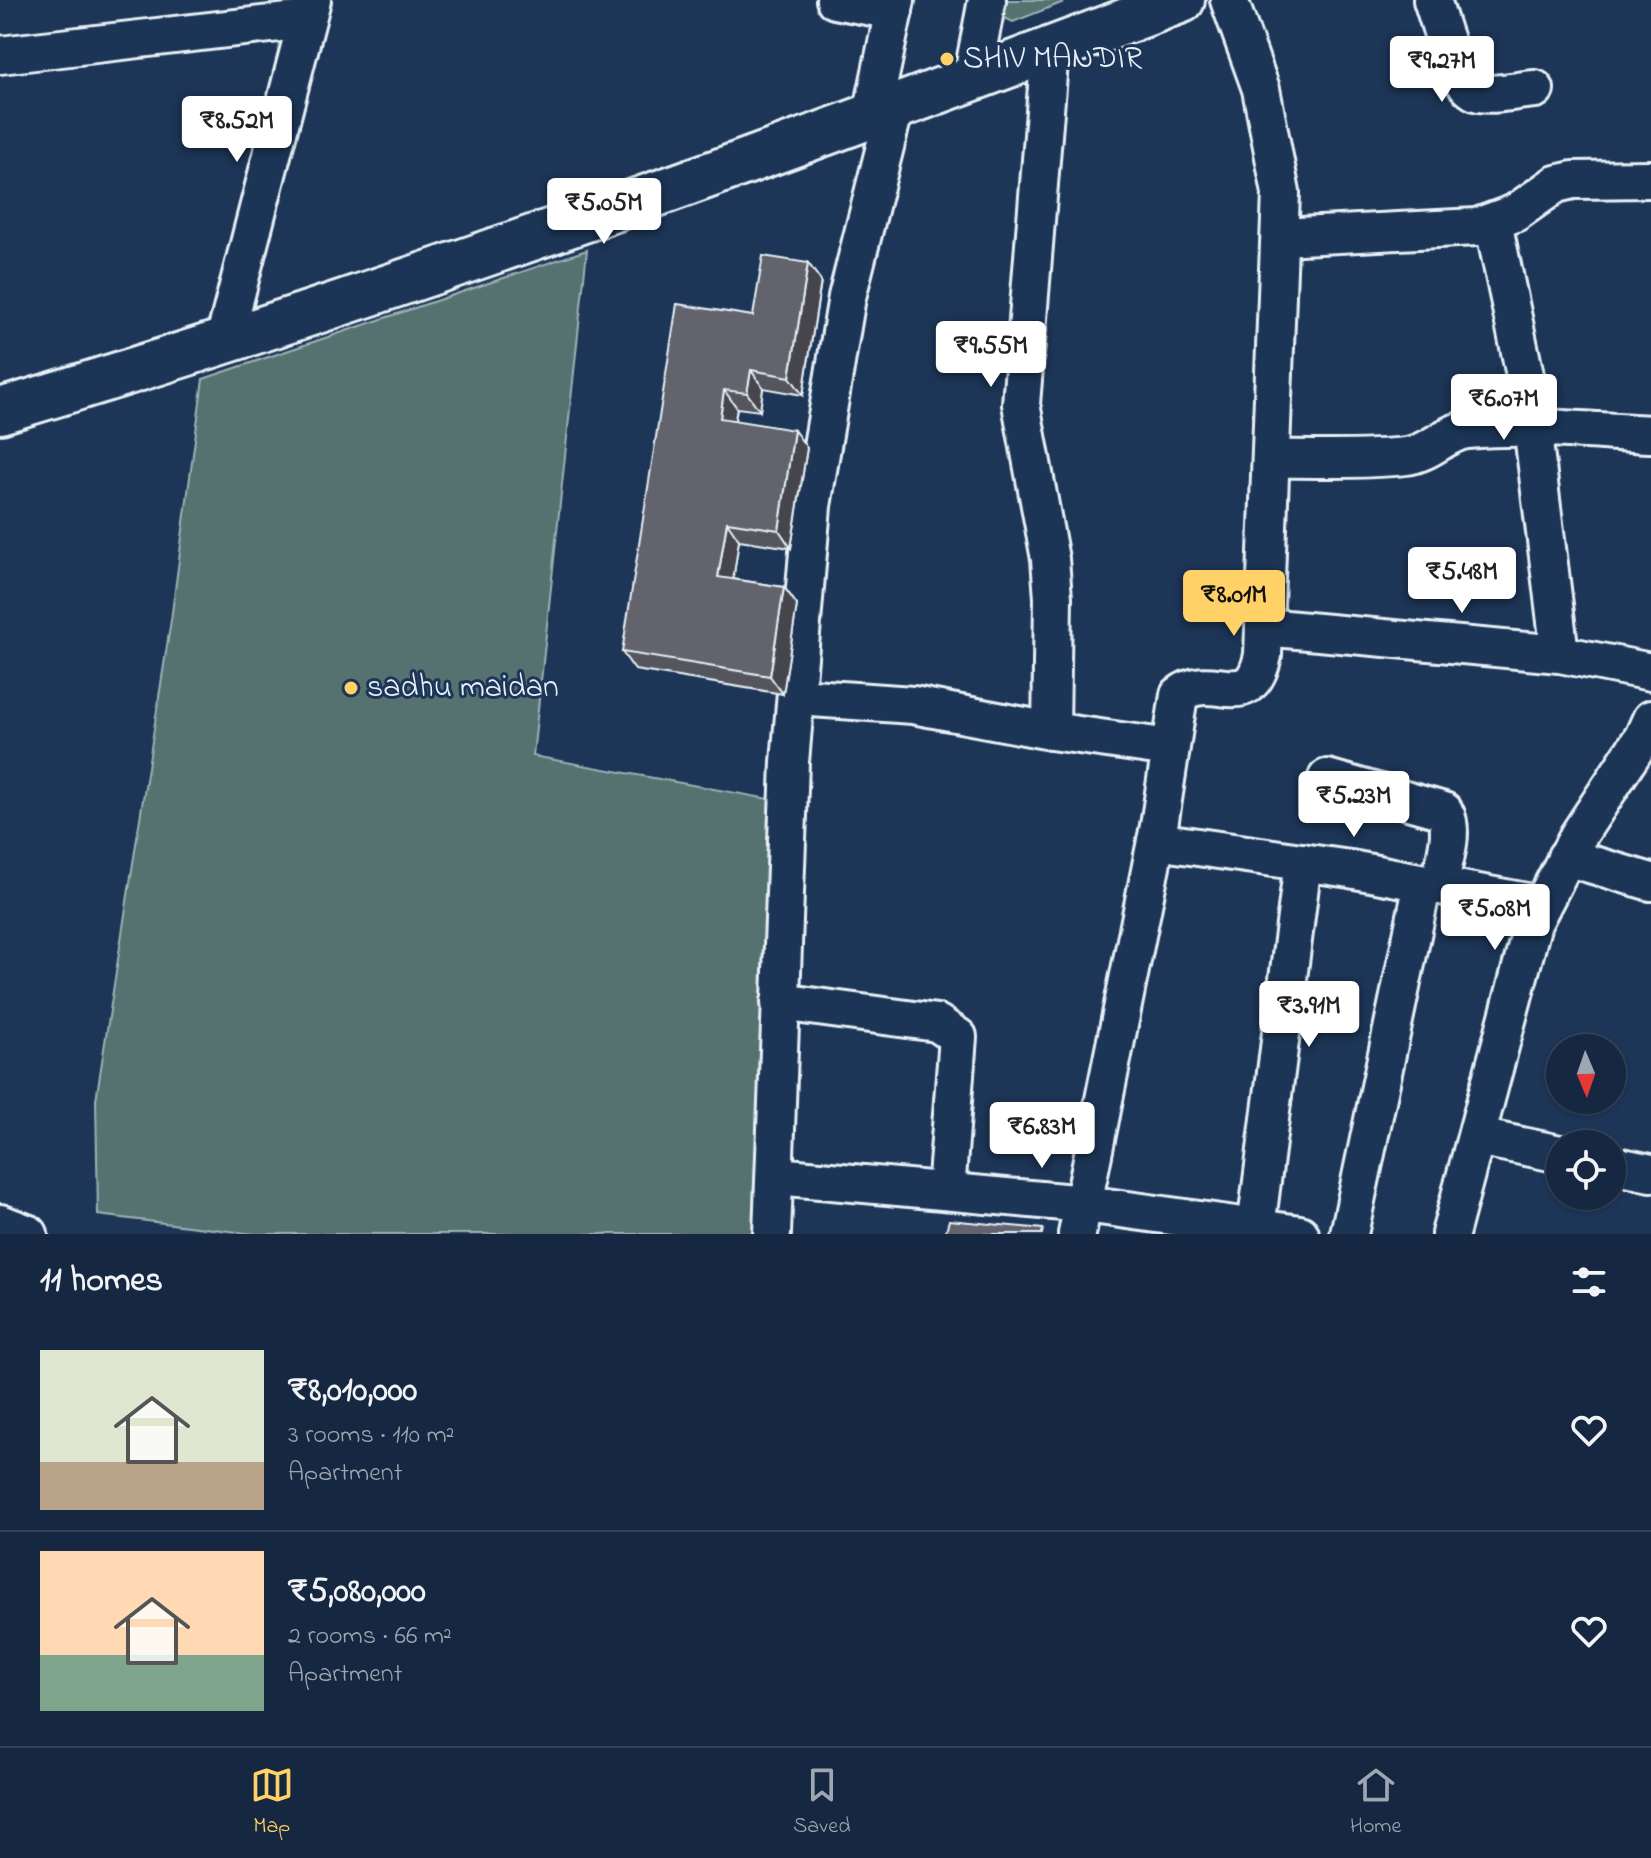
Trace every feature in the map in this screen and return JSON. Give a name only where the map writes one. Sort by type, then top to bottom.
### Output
[{"type":"main road","points":[[0,411],[223,345],[884,111],[1182,0]]},
{"type":"street","points":[[772,1234],[790,762],[812,506],[844,312],[884,111],[895,5],[835,0]]},
{"type":"street","points":[[972,79],[987,0]]},
{"type":"street","points":[[1081,1219],[1156,841],[1179,695],[1188,688],[1240,689],[1252,683],[1259,674],[1263,655],[1280,237],[1277,158],[1261,89],[1229,0]]},
{"type":"street","points":[[1432,0],[1459,74],[1470,90],[1480,93],[1535,89]]},
{"type":"street","points":[[0,55],[309,10],[223,345]]},
{"type":"street","points":[[1050,50],[1021,404],[1052,585],[1051,731]]},
{"type":"street","points":[[1280,237],[1477,227],[1515,213],[1556,184],[1573,180],[1651,179]]},
{"type":"street","points":[[1493,222],[1527,385],[1560,654]]},
{"type":"street","points":[[1271,459],[1408,456],[1441,444],[1454,432],[1532,428],[1651,434]]},
{"type":"street","points":[[1264,627],[1560,654],[1651,672]]},
{"type":"street","points":[[797,697],[913,705],[1051,731],[1170,748]]},
{"type":"street","points":[[1450,1234],[1533,923],[1566,857],[1643,737],[1651,719]]},
{"type":"street","points":[[1327,778],[1444,811],[1450,821],[1431,884],[1349,1234]]},
{"type":"street","points":[[1156,841],[1303,862],[1542,905]]},
{"type":"street","points":[[1566,857],[1651,882]]},
{"type":"street","points":[[1256,1228],[1303,862]]},
{"type":"street","points":[[780,1002],[937,1023],[950,1028],[958,1037],[946,1191]]},
{"type":"street","points":[[1478,1137],[1546,1151]]},
{"type":"street","points":[[1626,1168],[1651,1173]]},
{"type":"street","points":[[776,1176],[946,1191],[1081,1219],[1256,1228],[1299,1234]]},
{"type":"street","points":[[0,1223],[29,1234]]},
{"type":"green space","points":[[998,0],[1069,0],[1013,22],[996,14]]},
{"type":"green space","name":"sadhu maidan","points":[[587,250],[533,756],[769,799],[764,1234],[254,1234],[98,1215],[96,1100],[171,620],[203,379]]},
{"type":"building","points":[[763,256],[808,263],[790,377],[751,370],[747,393],[724,390],[720,418],[794,430],[779,530],[727,522],[718,577],[784,587],[770,676],[622,652],[677,304],[753,316]]},
{"type":"building","points":[[949,1220],[1043,1229],[1042,1234],[945,1234]]},
{"type":"place","name":"SHIV MANDIR","points":[[947,59]]},
{"type":"place","name":"sadhu maidan","points":[[351,688]]}]
